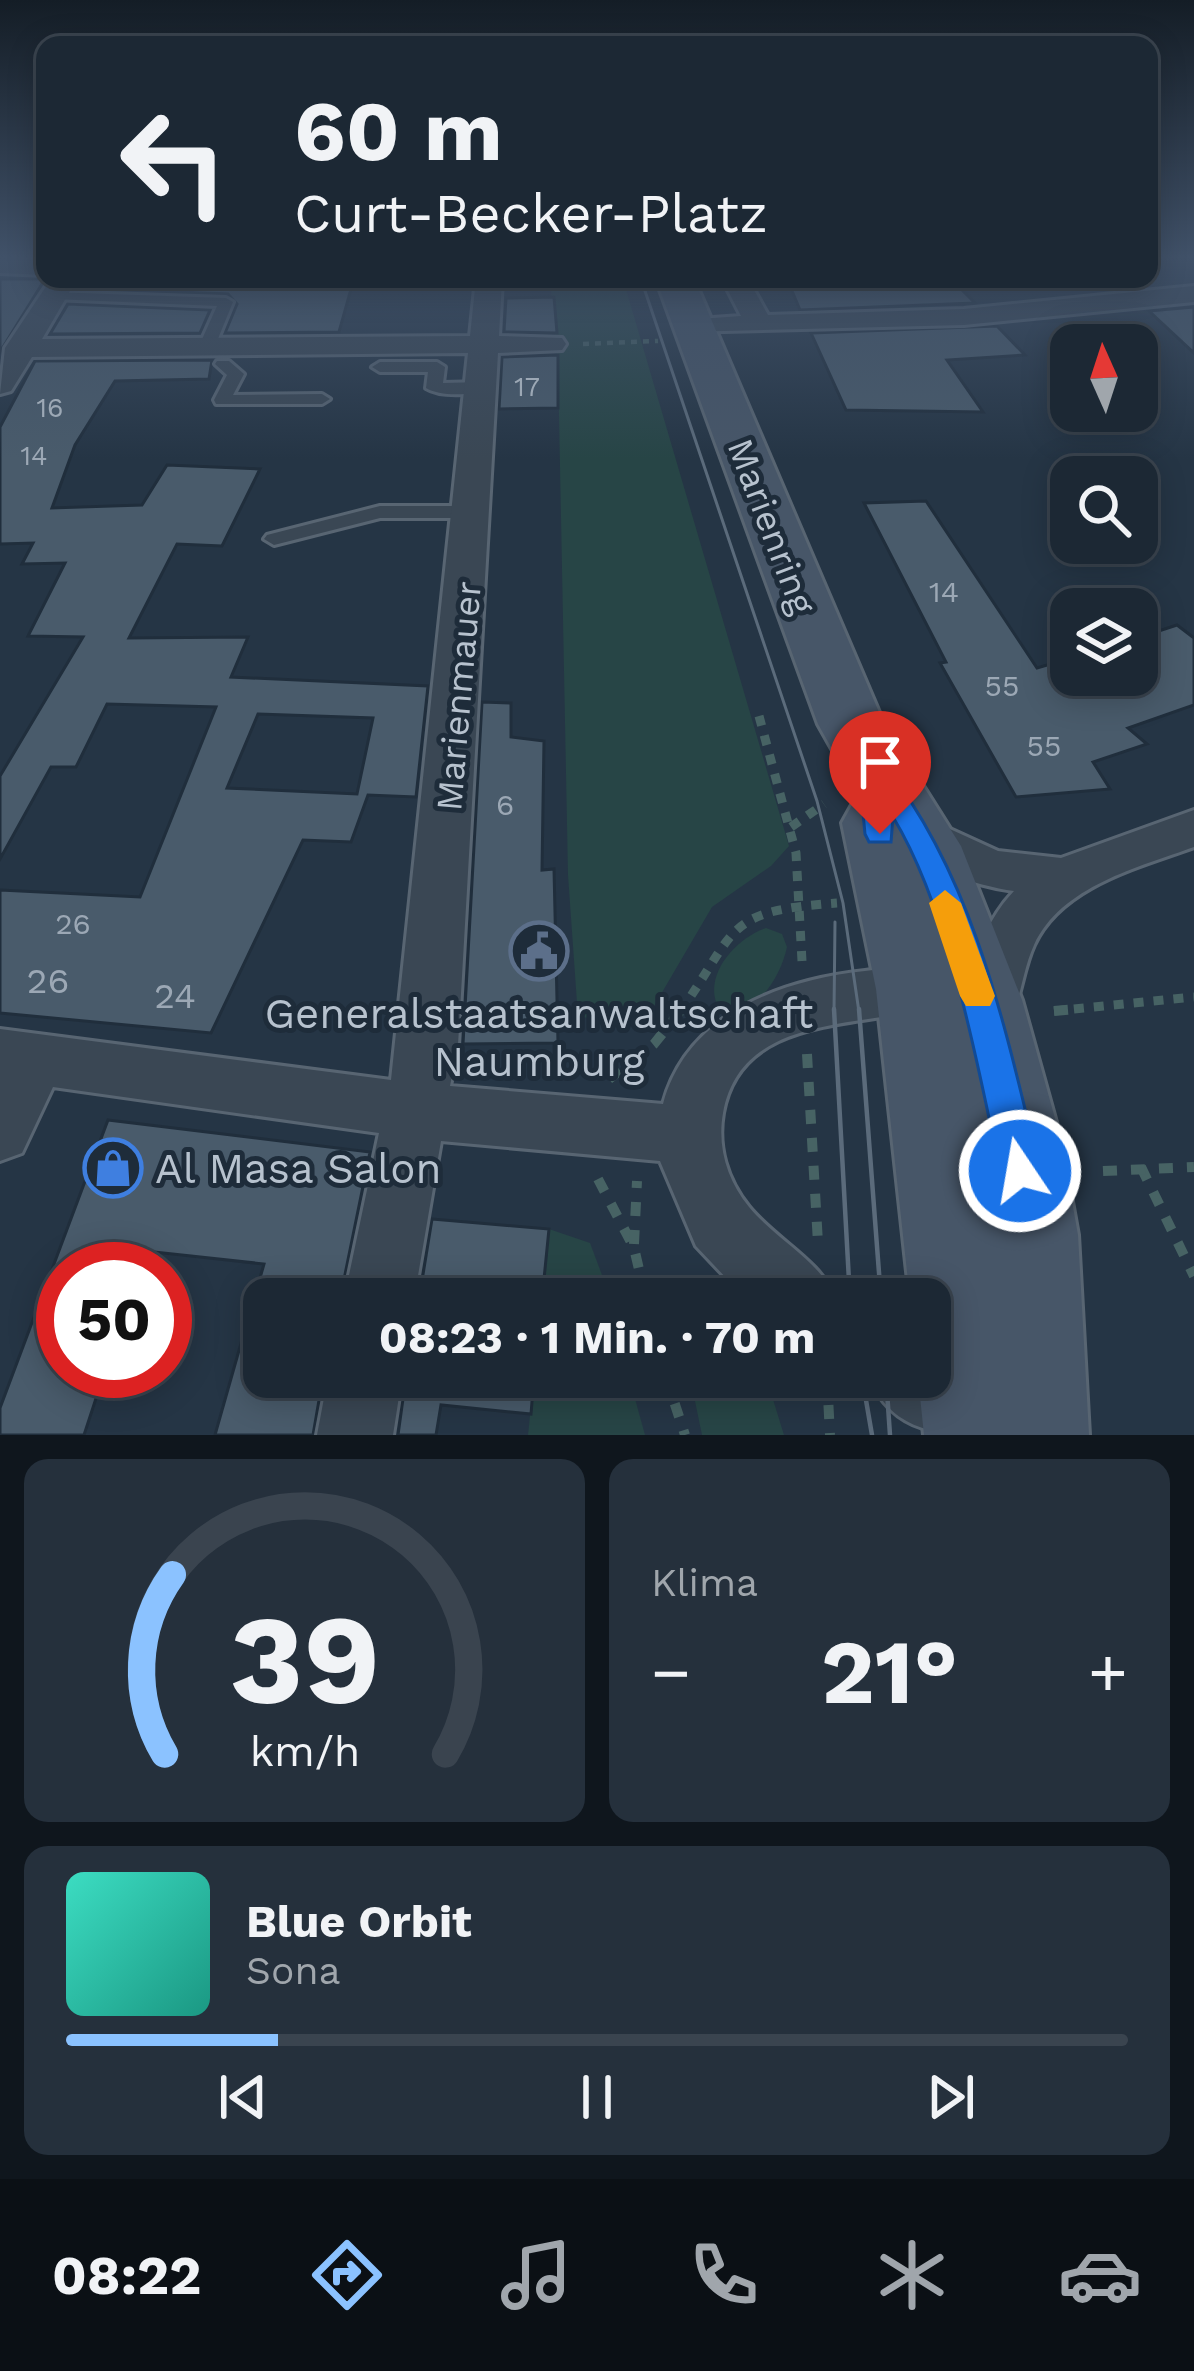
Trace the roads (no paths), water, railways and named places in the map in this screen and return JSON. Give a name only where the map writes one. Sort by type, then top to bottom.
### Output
[{"type":"main road","name":"Marienring","points":[[666,325],[791,579],[874,771]]},
{"type":"main road","points":[[874,771],[917,832],[991,990],[1029,1234],[974,1417]]},
{"type":"main road","points":[[874,771],[880,834],[991,990]]},
{"type":"street","points":[[0,385],[32,325]]},
{"type":"street","name":"Marienmauer","points":[[383,1278],[428,1045],[486,325]]},
{"type":"street","points":[[20,348],[483,366],[552,344]]},
{"type":"street","points":[[810,1276],[739,1247],[719,1221],[699,1180],[688,1135],[693,1098],[710,1064],[754,1028],[804,1005],[991,990],[1029,910],[1064,878],[1194,827]]},
{"type":"street","points":[[917,832],[989,869],[1064,878]]},
{"type":"street","points":[[0,1133],[18,1056],[416,1112],[688,1135]]},
{"type":"street","points":[[355,1435],[361,1398]]},
{"type":"lane","points":[[222,325],[214,352],[236,374],[222,400],[322,399]]},
{"type":"lane","points":[[380,367],[436,367],[434,388],[483,366]]},
{"type":"lane","points":[[274,539],[380,512],[474,512]]},
{"type":"tram line","points":[[656,325],[817,801],[843,903],[859,1012]]},
{"type":"tram line","points":[[834,1010],[835,922]]},
{"type":"tram line","points":[[859,1009],[879,1278]]},
{"type":"tram line","points":[[834,1010],[849,1278]]},
{"type":"tram line","points":[[866,1398],[872,1435]]},
{"type":"tram line","points":[[887,1398],[890,1435]]},
{"type":"place","name":"Generalstaatsanwaltschaft Naumburg","points":[[539,951]]},
{"type":"place","name":"Al Masa Salon","points":[[113,1168]]}]
